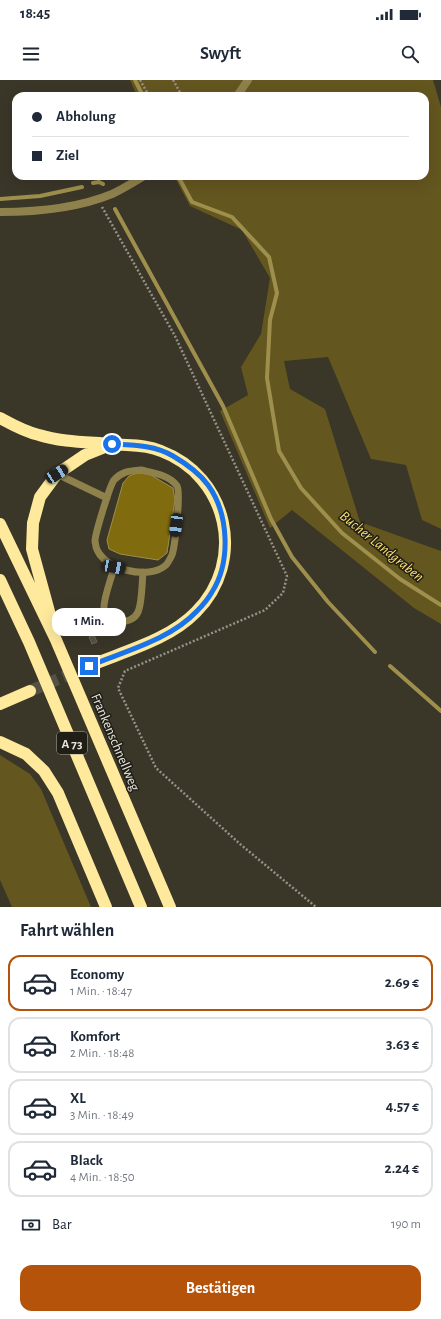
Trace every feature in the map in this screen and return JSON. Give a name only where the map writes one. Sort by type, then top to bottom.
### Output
[{"type":"highway","points":[[0,418],[39,436],[143,446],[160,450],[173,456],[195,472],[208,485],[218,503],[224,523],[225,546],[223,566],[212,592],[196,612],[175,629],[89,666]]},
{"type":"highway","points":[[56,640],[32,549],[33,523],[40,497],[57,474],[85,455],[112,444]]},
{"type":"highway","name":"Frankenschnellweg","points":[[0,524],[56,640],[170,907]]},
{"type":"highway","name":"A 73","points":[[0,580],[29,642],[141,907]]},
{"type":"highway","points":[[0,704],[30,691]]},
{"type":"highway","points":[[0,742],[26,754],[44,771],[58,793],[106,907]]},
{"type":"street","points":[[240,92],[248,80]]},
{"type":"street","points":[[0,212],[55,208],[99,199],[114,193],[137,180]]},
{"type":"lane","points":[[141,470],[158,474],[177,486],[180,497],[172,554],[166,565],[155,571],[143,572],[114,567],[106,562],[98,552],[95,540],[113,481],[125,471],[141,470]]},
{"type":"lane","points":[[57,474],[107,498]]},
{"type":"lane","points":[[114,567],[104,608],[106,614],[112,620],[123,622],[132,619],[138,613],[143,572]]},
{"type":"path","points":[[140,80],[147,92]]},
{"type":"path","points":[[173,80],[180,92]]},
{"type":"path","points":[[99,199],[105,213],[175,336],[287,576],[283,593],[265,610],[125,671],[118,688],[156,768],[240,844],[316,907]]},
{"type":"shaded area","points":[[130,80],[433,80],[441,107],[441,529],[422,520],[406,465],[371,459],[328,357],[284,361],[290,389],[325,409],[360,522],[441,551],[441,624],[414,608],[292,510],[270,528],[220,411],[248,395],[241,367],[261,334],[270,278],[242,230],[190,206],[176,180],[429,180],[429,92],[135,92]]},
{"type":"shaded area","points":[[137,473],[149,474],[173,488],[175,500],[167,553],[158,560],[120,554],[109,549],[107,540],[123,483],[129,476]]},
{"type":"shaded area","points":[[0,755],[30,774],[41,789],[91,907],[12,907],[0,880]]},
{"type":"building","points":[[94,635],[97,642],[92,644],[89,637]]},
{"type":"waterway","name":"Bucher Landgraben","points":[[135,80],[141,92]]},
{"type":"waterway","name":"Bucher Landgraben","points":[[180,180],[192,202],[232,217],[269,257],[277,293],[270,320],[267,378],[279,451],[301,488],[342,533],[400,579],[441,605]]},
{"type":"waterway","points":[[93,183],[99,182],[103,184]]},
{"type":"waterway","points":[[0,199],[40,196],[82,187]]},
{"type":"waterway","points":[[115,209],[223,406],[271,519],[292,557],[328,602],[375,652]]},
{"type":"waterway","points":[[390,666],[441,711]]},
{"type":"tunnel","points":[[30,691],[89,666]]},
{"type":"route","points":[[89,666],[175,629],[196,612],[212,592],[223,566],[225,546],[224,523],[218,503],[208,485],[195,472],[173,456],[160,450],[143,446],[112,444]]}]
